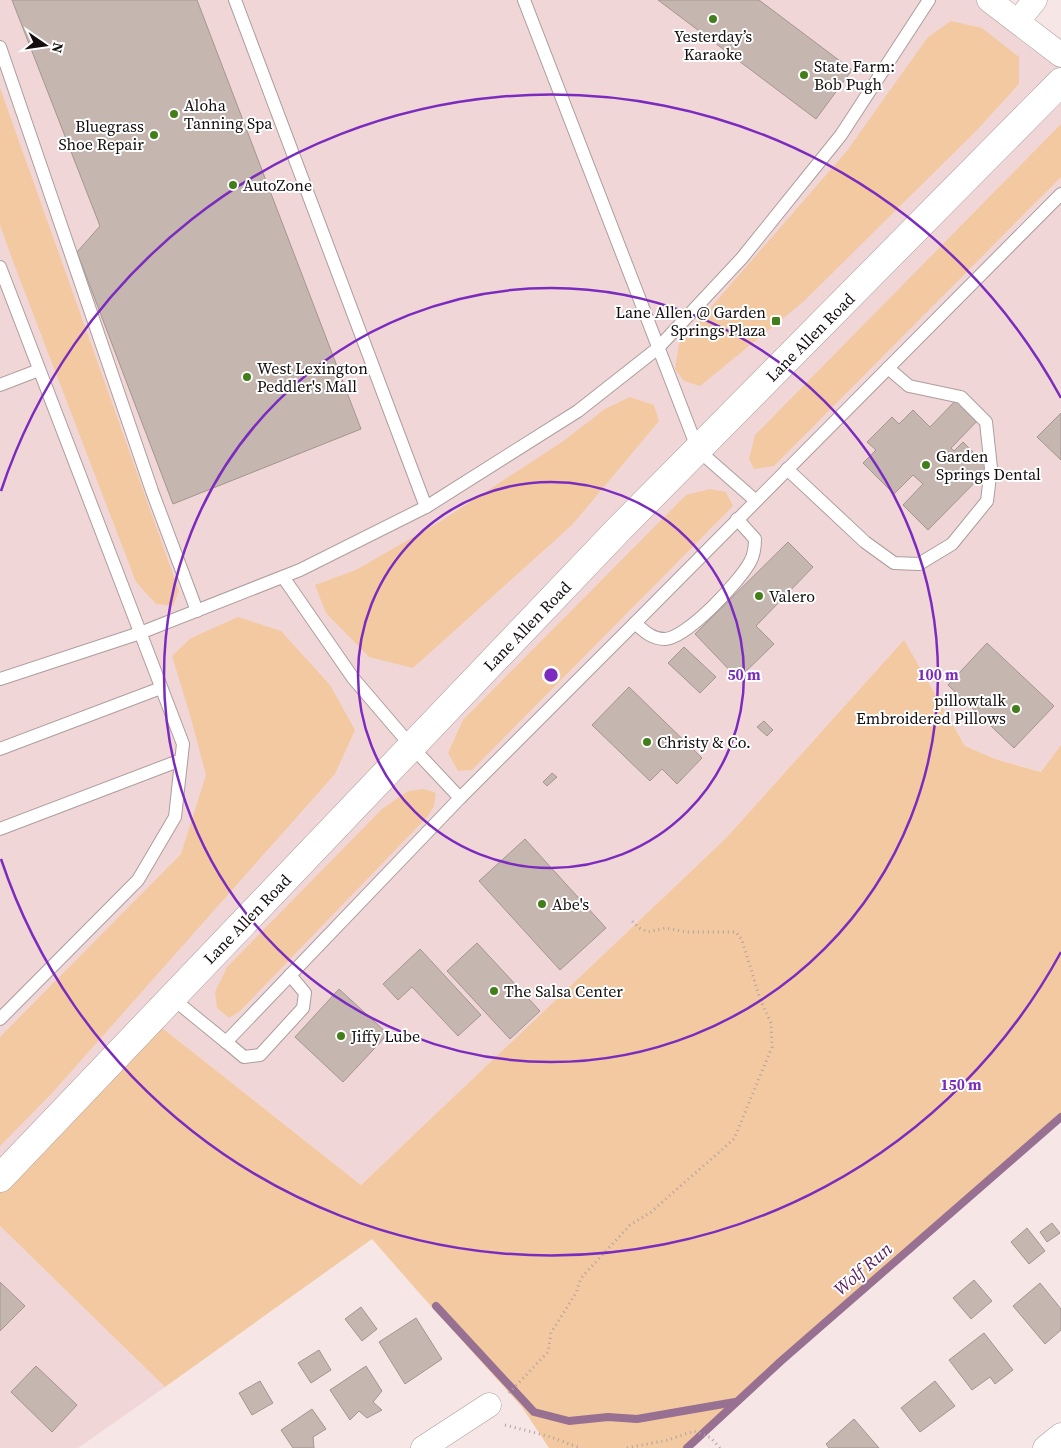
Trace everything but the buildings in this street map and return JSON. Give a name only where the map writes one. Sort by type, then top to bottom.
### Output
[{"type":"main road","name":"Lane Allen Road","points":[[0,1178],[613,536],[1061,82]]},
{"type":"street","points":[[989,0],[1061,54]]},
{"type":"street","points":[[1018,22],[1035,0]]},
{"type":"street","points":[[423,1448],[489,1405]]},
{"type":"street","points":[[1045,1448],[1061,1435]]},
{"type":"lane","points":[[235,0],[426,507]]},
{"type":"lane","points":[[524,0],[698,450],[756,500]]},
{"type":"lane","points":[[0,679],[140,633],[300,570],[426,507],[578,411],[658,348],[742,258],[841,135],[930,0]]},
{"type":"lane","points":[[0,47],[152,491],[197,611]]},
{"type":"lane","points":[[226,1042],[460,798],[1061,194]]},
{"type":"lane","points":[[0,266],[183,744],[175,817],[138,880],[0,1018]]},
{"type":"lane","points":[[787,469],[865,542],[894,563],[919,564],[952,544],[988,501],[991,468],[986,422],[961,397],[909,386],[888,368]]},
{"type":"lane","points":[[0,385],[39,370]]},
{"type":"lane","points":[[635,623],[652,638],[667,639],[678,635],[692,625],[715,604],[739,579],[751,562],[755,549],[755,539],[738,519]]},
{"type":"lane","points":[[284,577],[353,678],[412,747],[460,798]]},
{"type":"lane","points":[[0,749],[161,688]]},
{"type":"lane","points":[[0,829],[181,760]]},
{"type":"lane","points":[[172,998],[244,1057],[260,1055],[303,1008],[305,993],[290,975]]},
{"type":"path","points":[[509,1393],[548,1352],[551,1333],[576,1293],[581,1278],[630,1225],[651,1212],[734,1139],[772,1047],[771,1023],[760,999],[742,940],[736,932],[686,932],[666,928],[648,932],[639,928],[630,919]]},
{"type":"path","points":[[489,1405],[501,1424],[551,1437],[580,1448]]},
{"type":"path","points":[[627,1448],[668,1440],[694,1431],[711,1438],[720,1448]]},
{"type":"shaded area","points":[[0,0],[989,0],[1061,55],[1061,745],[1042,772],[995,759],[965,746],[904,641],[726,838],[361,1185],[151,1019],[0,1178]]},
{"type":"shaded area","points":[[951,21],[982,28],[1019,57],[1019,84],[977,130],[803,302],[700,386],[684,381],[675,369],[679,344],[846,152],[928,37]]},
{"type":"shaded area","points":[[0,88],[179,591],[173,606],[156,604],[136,582],[0,225]]},
{"type":"shaded area","points":[[1061,124],[1061,177],[774,466],[754,469],[749,459],[755,435]]},
{"type":"shaded area","points":[[630,397],[654,405],[659,421],[572,525],[413,668],[369,657],[326,613],[315,585],[356,570],[441,521],[562,442],[605,409]]},
{"type":"shaded area","points":[[710,489],[726,492],[733,506],[472,770],[458,771],[448,753],[463,720],[686,495]]},
{"type":"shaded area","points":[[238,617],[281,631],[330,685],[355,730],[335,774],[53,1092],[0,1146],[0,1037],[181,854],[206,775],[172,656],[191,638]]},
{"type":"shaded area","points":[[904,640],[965,746],[995,759],[1041,772],[1061,745],[1061,1116],[685,1448],[549,1448],[522,1407],[372,1239],[165,1387],[0,1226],[0,1178],[151,1019],[361,1185],[726,838]]},
{"type":"shaded area","points":[[424,789],[436,793],[434,806],[428,816],[240,1011],[229,1018],[217,1008],[215,992],[227,967],[382,809],[408,791]]},
{"type":"shaded area","points":[[0,1226],[165,1387],[78,1448],[0,1448]]},
{"type":"waterway","name":"Wolf Run","points":[[687,1448],[781,1361],[1061,1117]]},
{"type":"waterway","points":[[436,1306],[534,1412],[569,1421],[608,1417],[637,1419],[735,1402]]},
{"type":"place","name":"Yesterday’s Karaoke","points":[[713,19]]},
{"type":"place","name":"State Farm: Bob Pugh","points":[[804,75]]},
{"type":"place","name":"Aloha Tanning Spa","points":[[174,114]]},
{"type":"place","name":"Bluegrass Shoe Repair","points":[[154,135]]},
{"type":"place","name":"AutoZone","points":[[233,185]]},
{"type":"place","name":"Lane Allen @ Garden Springs Plaza","points":[[776,321]]},
{"type":"place","name":"West Lexington Peddler's Mall","points":[[247,377]]},
{"type":"place","name":"Garden Springs Dental","points":[[926,465]]},
{"type":"place","name":"Valero","points":[[759,596]]},
{"type":"place","name":"pillowtalk Embroidered Pillows","points":[[1016,709]]},
{"type":"place","name":"Christy & Co.","points":[[647,742]]},
{"type":"place","name":"Abe's","points":[[542,904]]},
{"type":"place","name":"The Salsa Center","points":[[494,991]]},
{"type":"place","name":"Jiffy Lube","points":[[341,1036]]}]
